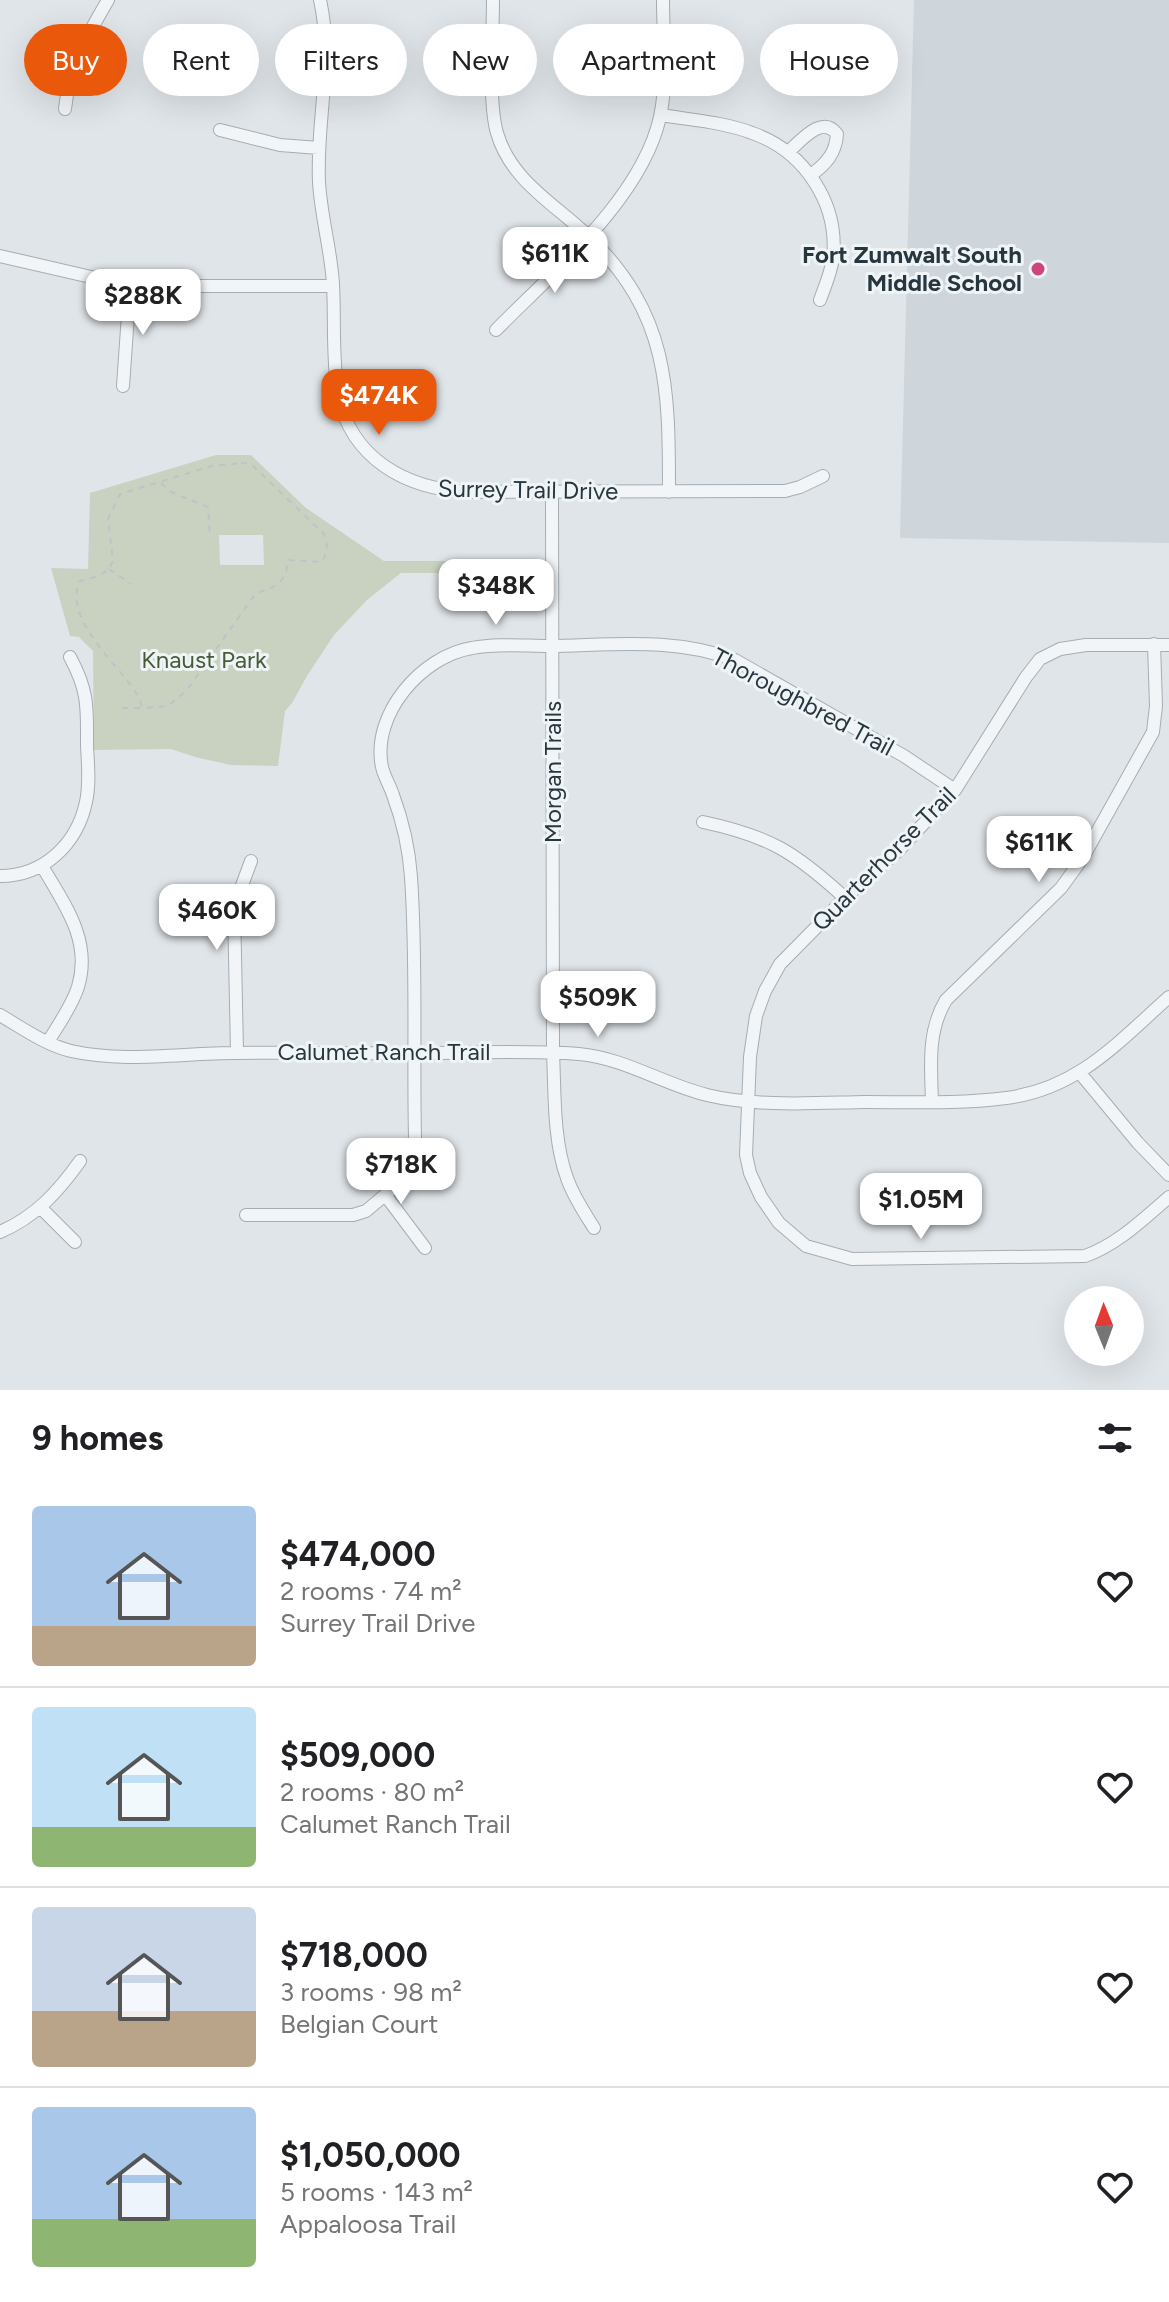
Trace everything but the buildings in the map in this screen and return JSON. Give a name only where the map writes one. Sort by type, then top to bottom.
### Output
[{"type":"street","points":[[65,109],[68,81],[75,58],[108,0]]},
{"type":"street","name":"Surrey Trail Drive","points":[[320,0],[327,39],[319,182],[333,286],[338,395],[345,416],[373,457],[395,474],[418,485],[444,491],[785,491],[823,476]]},
{"type":"street","points":[[493,0],[497,133],[507,156],[523,179],[540,197],[588,235],[634,290],[650,322],[667,387],[669,492]]},
{"type":"street","points":[[496,330],[588,235],[637,177],[651,149],[661,115],[663,0]]},
{"type":"street","points":[[661,115],[748,131],[771,140],[811,175],[830,217],[834,241],[833,262],[820,300]]},
{"type":"street","points":[[788,152],[816,128],[823,125],[832,128],[837,134],[836,148],[823,166],[811,175]]},
{"type":"street","points":[[220,130],[280,145],[319,148]]},
{"type":"street","points":[[0,256],[130,286],[333,286]]},
{"type":"street","points":[[123,386],[130,286]]},
{"type":"street","name":"Morgan Trails","points":[[552,492],[553,1053],[556,1113],[566,1176],[579,1206],[594,1228]]},
{"type":"street","name":"Thoroughbred Trail","points":[[386,1196],[409,1166],[415,1137],[413,909],[409,847],[382,766],[382,738],[407,686],[444,658],[469,648],[503,645],[646,642],[709,650],[735,660],[904,756],[955,790]]},
{"type":"street","points":[[932,1102],[931,1049],[940,1010],[946,1000],[1061,888],[1082,859],[1153,732],[1156,706],[1154,644]]},
{"type":"street","name":"Quarterhorse Trail","points":[[1169,645],[1086,645],[1060,649],[1040,659],[955,790],[899,850],[845,898],[780,964],[756,1016],[746,1155],[761,1197],[779,1223],[806,1246],[852,1259],[1085,1256],[1105,1249],[1122,1238],[1169,1197]]},
{"type":"street","points":[[0,876],[12,876],[42,866],[71,838],[86,801],[87,693],[70,657]]},
{"type":"street","points":[[703,822],[743,830],[777,845],[819,873],[845,898]]},
{"type":"street","points":[[237,1052],[234,907],[251,861]]},
{"type":"street","points":[[42,866],[74,921],[82,953],[77,990],[48,1042]]},
{"type":"street","name":"Calumet Ranch Trail","points":[[0,1015],[71,1051],[116,1056],[237,1052],[553,1053],[608,1058],[705,1095],[748,1101],[932,1102],[1008,1098],[1036,1092],[1080,1073],[1096,1063],[1169,997]]},
{"type":"street","points":[[1080,1073],[1169,1175]]},
{"type":"street","points":[[0,1232],[41,1208],[59,1191],[80,1161]]},
{"type":"street","points":[[246,1215],[353,1215],[366,1211],[386,1196],[425,1248]]},
{"type":"street","points":[[41,1208],[75,1242]]},
{"type":"path","points":[[122,708],[143,708],[168,706],[187,690],[256,593],[275,588],[285,578],[288,560],[322,562],[328,542],[324,534],[251,464],[212,466],[120,494],[108,519],[113,561],[109,569],[99,576],[80,581],[77,586],[82,621],[109,661],[135,690],[143,708]]},
{"type":"path","points":[[160,482],[171,492],[208,507],[210,535]]},
{"type":"path","points":[[109,569],[131,584]]},
{"type":"shaded area","name":"Fort Zumwalt South Middle School","points":[[914,0],[1169,0],[1169,543],[900,538]]},
{"type":"green space","name":"Knaust Park","points":[[216,455],[251,455],[306,508],[384,561],[552,561],[552,573],[401,573],[367,600],[334,635],[307,676],[285,711],[278,766],[231,765],[171,749],[94,750],[93,651],[79,637],[70,636],[51,568],[88,569],[90,493]],"holes":[[[219,535],[263,535],[264,565],[220,565]]]},
{"type":"place","name":"Fort Zumwalt South Middle School","points":[[1038,269]]}]
